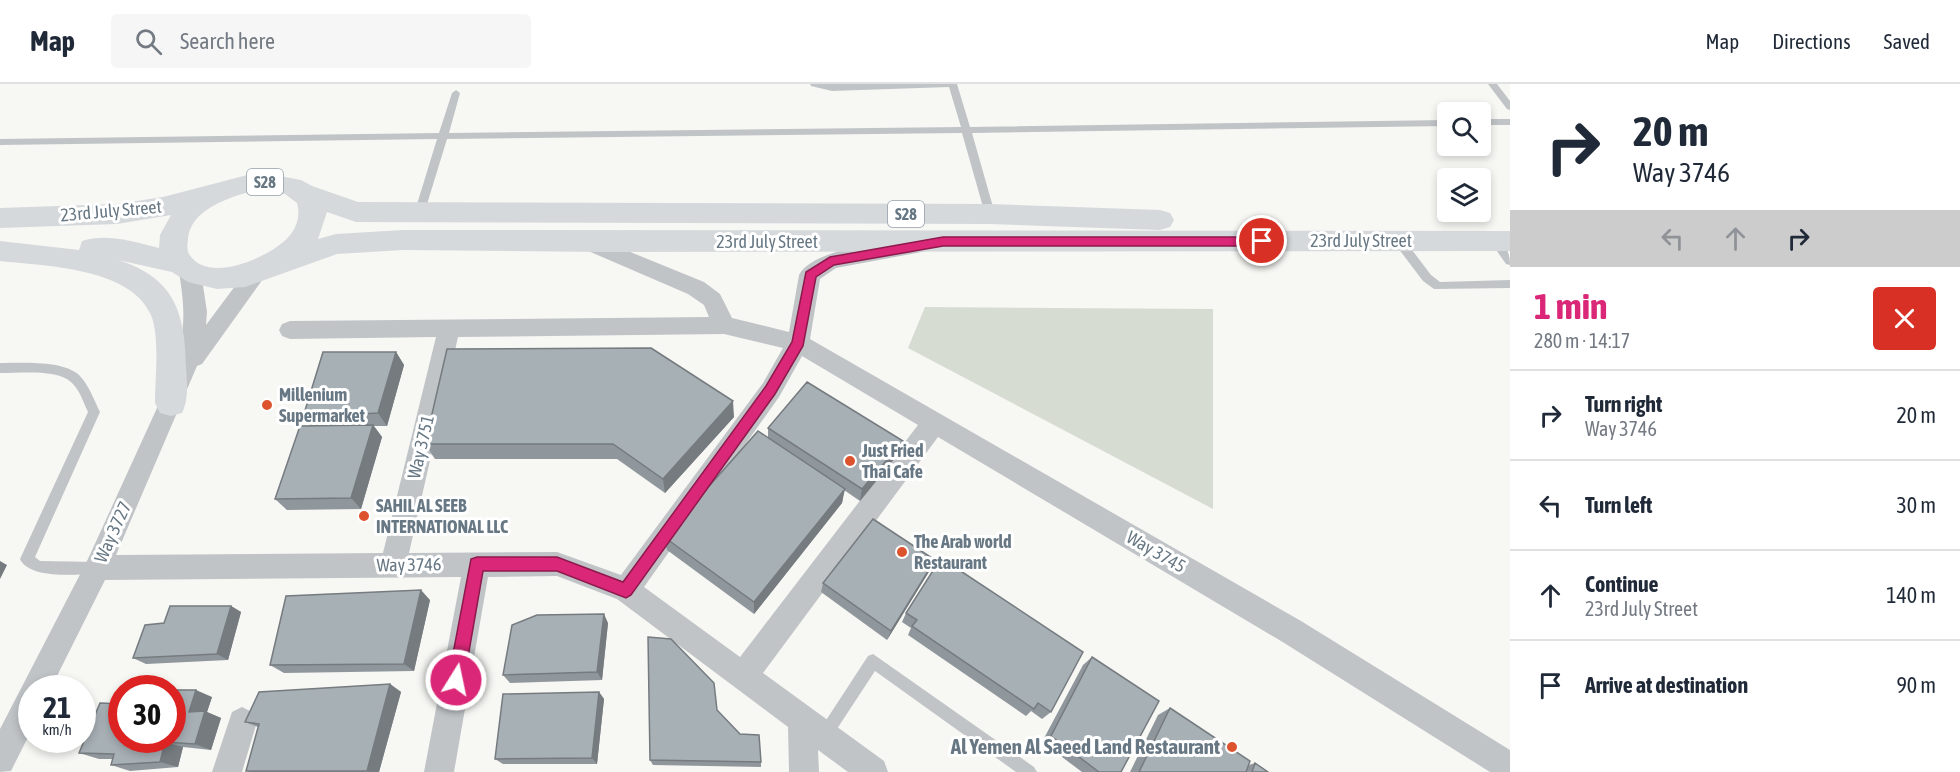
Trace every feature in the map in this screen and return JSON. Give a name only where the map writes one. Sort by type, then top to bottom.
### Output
[{"type":"main road","name":"S28","points":[[278,182],[293,186],[305,194],[313,205],[314,219],[309,234],[297,249],[268,267],[221,278],[184,268],[172,252],[172,239],[188,211],[221,190],[250,183],[278,182]]},
{"type":"main road","name":"23rd July Street","points":[[0,218],[117,214],[163,207],[221,190]]},
{"type":"main road","name":"23rd July Street","points":[[305,194],[356,212],[990,214],[1259,223],[1506,241]]},
{"type":"main road","name":"23rd July Street","points":[[268,267],[336,244],[404,240],[586,242],[1506,241]]},
{"type":"main road","name":"23rd July Street","points":[[0,251],[84,248],[123,250],[184,268]]},
{"type":"main road","points":[[0,251],[81,260],[128,275],[151,291],[165,313],[171,403]]},
{"type":"street","points":[[586,242],[696,288],[712,300],[724,325]]},
{"type":"street","points":[[626,590],[771,390],[798,343],[810,275],[830,261],[943,242]]},
{"type":"street","name":"Way 3727","points":[[184,373],[214,329],[268,267]]},
{"type":"street","name":"Way 3727","points":[[43,675],[97,568],[184,373],[194,341],[196,312],[184,268]]},
{"type":"street","name":"Way 3745","points":[[290,330],[724,325],[798,343],[1291,631],[1510,767]]},
{"type":"street","name":"Way 3751","points":[[393,566],[449,329]]},
{"type":"street","points":[[743,676],[935,422]]},
{"type":"street","points":[[439,772],[477,564]]},
{"type":"street","name":"Way 3746","points":[[97,568],[557,564],[626,590],[873,772]]},
{"type":"street","points":[[227,772],[242,722]]},
{"type":"street","points":[[0,760],[18,725]]},
{"type":"street","points":[[804,772],[813,728]]},
{"type":"lane","points":[[814,84],[832,88],[953,84],[990,214]]},
{"type":"lane","points":[[1492,84],[1510,107]]},
{"type":"lane","points":[[420,214],[456,93]]},
{"type":"lane","points":[[1491,122],[1510,122]]},
{"type":"lane","points":[[0,142],[444,135],[968,132],[1437,123]]},
{"type":"lane","points":[[1399,241],[1427,278],[1438,286],[1510,284]]},
{"type":"lane","points":[[0,368],[40,368],[71,375],[94,412],[27,559],[38,567],[97,568]]},
{"type":"lane","points":[[813,728],[873,661],[1029,772]]},
{"type":"shaded area","points":[[925,307],[1213,309],[1213,509],[908,348]]},
{"type":"building","points":[[651,348],[733,401],[663,479],[613,444],[425,444],[447,349]]},
{"type":"building","points":[[323,352],[396,352],[378,413],[303,417]]},
{"type":"building","points":[[807,382],[903,441],[862,489],[768,428]]},
{"type":"building","points":[[373,425],[351,498],[275,499],[300,426]]},
{"type":"building","points":[[758,431],[845,489],[754,602],[664,537]]},
{"type":"building","points":[[873,519],[935,560],[891,631],[823,583]]},
{"type":"building","points":[[941,558],[1083,652],[1051,712],[1038,703],[1034,709],[912,626],[917,620],[906,613]]},
{"type":"building","points":[[421,590],[404,664],[270,665],[286,596]]},
{"type":"building","points":[[170,606],[231,606],[217,654],[133,658],[145,625],[164,623]]},
{"type":"building","points":[[604,614],[597,672],[503,675],[512,625],[537,615]]},
{"type":"building","points":[[648,637],[671,639],[714,683],[717,710],[740,734],[759,735],[761,762],[650,760]]},
{"type":"building","points":[[1092,657],[1159,701],[1121,772],[1099,772],[1051,736]]},
{"type":"building","points":[[390,684],[367,771],[246,771],[259,724],[245,722],[259,692]]},
{"type":"building","points":[[186,690],[196,690],[189,712],[205,711],[195,744],[186,743]]},
{"type":"building","points":[[599,692],[592,758],[495,759],[503,694]]},
{"type":"building","points":[[100,703],[108,703],[108,753],[162,753],[160,762],[111,765],[114,754],[79,753],[96,753],[96,713]]},
{"type":"building","points":[[1170,708],[1250,761],[1246,772],[1139,772]]},
{"type":"building","points":[[1255,763],[1268,772],[1252,772]]},
{"type":"place","name":"Millenium Supermarket","points":[[267,405]]},
{"type":"place","name":"Just Fried Thai Cafe","points":[[850,461]]},
{"type":"place","name":"SAHIL AL SEEB INTERNATIONAL LLC","points":[[364,516]]},
{"type":"place","name":"The Arab world Restaurant","points":[[902,552]]},
{"type":"place","name":"Al Yemen Al Saeed Land Restaurant","points":[[1232,747]]},
{"type":"route","points":[[456,680],[477,564],[557,564],[626,590],[771,390],[798,343],[810,275],[830,261],[943,242],[1262,241]]}]
